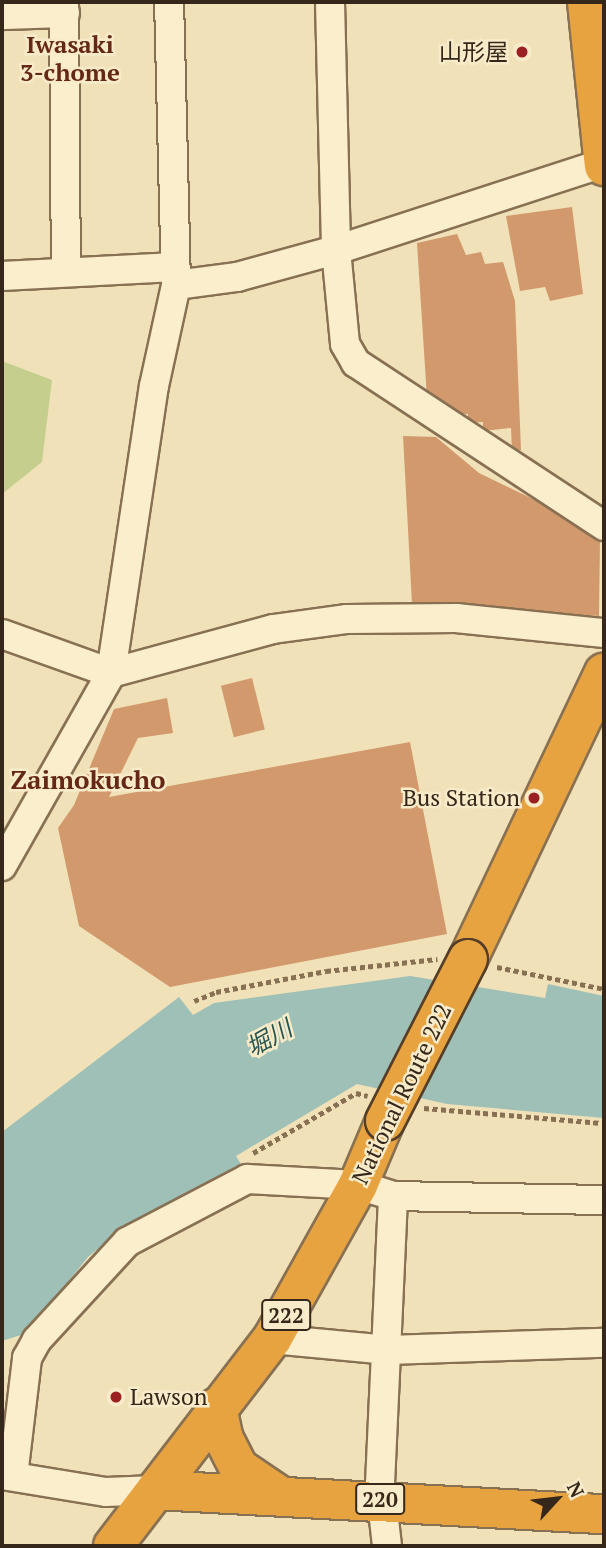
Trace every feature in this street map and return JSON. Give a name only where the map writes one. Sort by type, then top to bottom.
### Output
[{"type":"highway","points":[[587,2],[604,165]]},
{"type":"highway","name":"National Route 222","points":[[113,1546],[217,1407],[272,1339],[375,1191],[385,1121],[468,959],[604,673]]},
{"type":"highway","points":[[217,1407],[224,1440],[239,1468],[276,1493]]},
{"type":"highway","name":"220","points":[[156,1490],[276,1493],[604,1514]]},
{"type":"street","points":[[2,866],[111,673],[154,386],[176,276],[169,2]]},
{"type":"street","points":[[330,2],[335,250],[345,344],[356,363],[604,526]]},
{"type":"street","points":[[2,15],[65,8],[66,269]]},
{"type":"street","points":[[2,276],[66,269],[237,277],[335,250],[604,165]]},
{"type":"street","points":[[2,634],[111,673],[273,629],[347,619],[456,618],[604,633]]},
{"type":"street","points":[[156,1490],[106,1492],[7,1476],[27,1358],[37,1340],[127,1242],[247,1179],[375,1191],[604,1199]]},
{"type":"street","points":[[375,1191],[387,1350],[380,1499],[387,1546]]},
{"type":"street","points":[[272,1339],[387,1350],[604,1343]]},
{"type":"path","points":[[194,1001],[216,992],[327,971],[416,959],[468,959],[604,989]]},
{"type":"green space","points":[[2,361],[52,380],[42,462],[2,494]]},
{"type":"water","name":"堀川","points":[[410,976],[545,998],[548,984],[604,996],[604,1118],[447,1104],[357,1084],[236,1156],[244,1169],[117,1233],[88,1257],[27,1333],[2,1341],[2,1132],[179,997],[193,1015],[214,1003]]},
{"type":"building","points":[[572,207],[583,294],[550,301],[545,287],[520,291],[506,216]]},
{"type":"building","points":[[457,234],[466,255],[481,252],[485,264],[503,262],[515,301],[521,450],[512,452],[511,428],[483,431],[483,422],[468,423],[468,414],[451,415],[450,407],[434,406],[427,398],[417,243]]},
{"type":"building","points":[[403,436],[436,437],[479,473],[539,502],[600,539],[599,616],[412,604]]},
{"type":"building","points":[[252,678],[265,729],[234,737],[221,686]]},
{"type":"building","points":[[167,698],[173,733],[138,738],[109,797],[410,742],[447,934],[170,987],[79,926],[58,828],[74,805],[114,709]]},
{"type":"place","name":"山形屋","points":[[522,52]]},
{"type":"place","name":"Bus Station","points":[[534,798]]},
{"type":"place","name":"Lawson","points":[[116,1397]]},
{"type":"district","name":"Iwasaki 3-chome","points":[[70,59]]},
{"type":"district","name":"Zaimokucho","points":[[88,780]]}]
